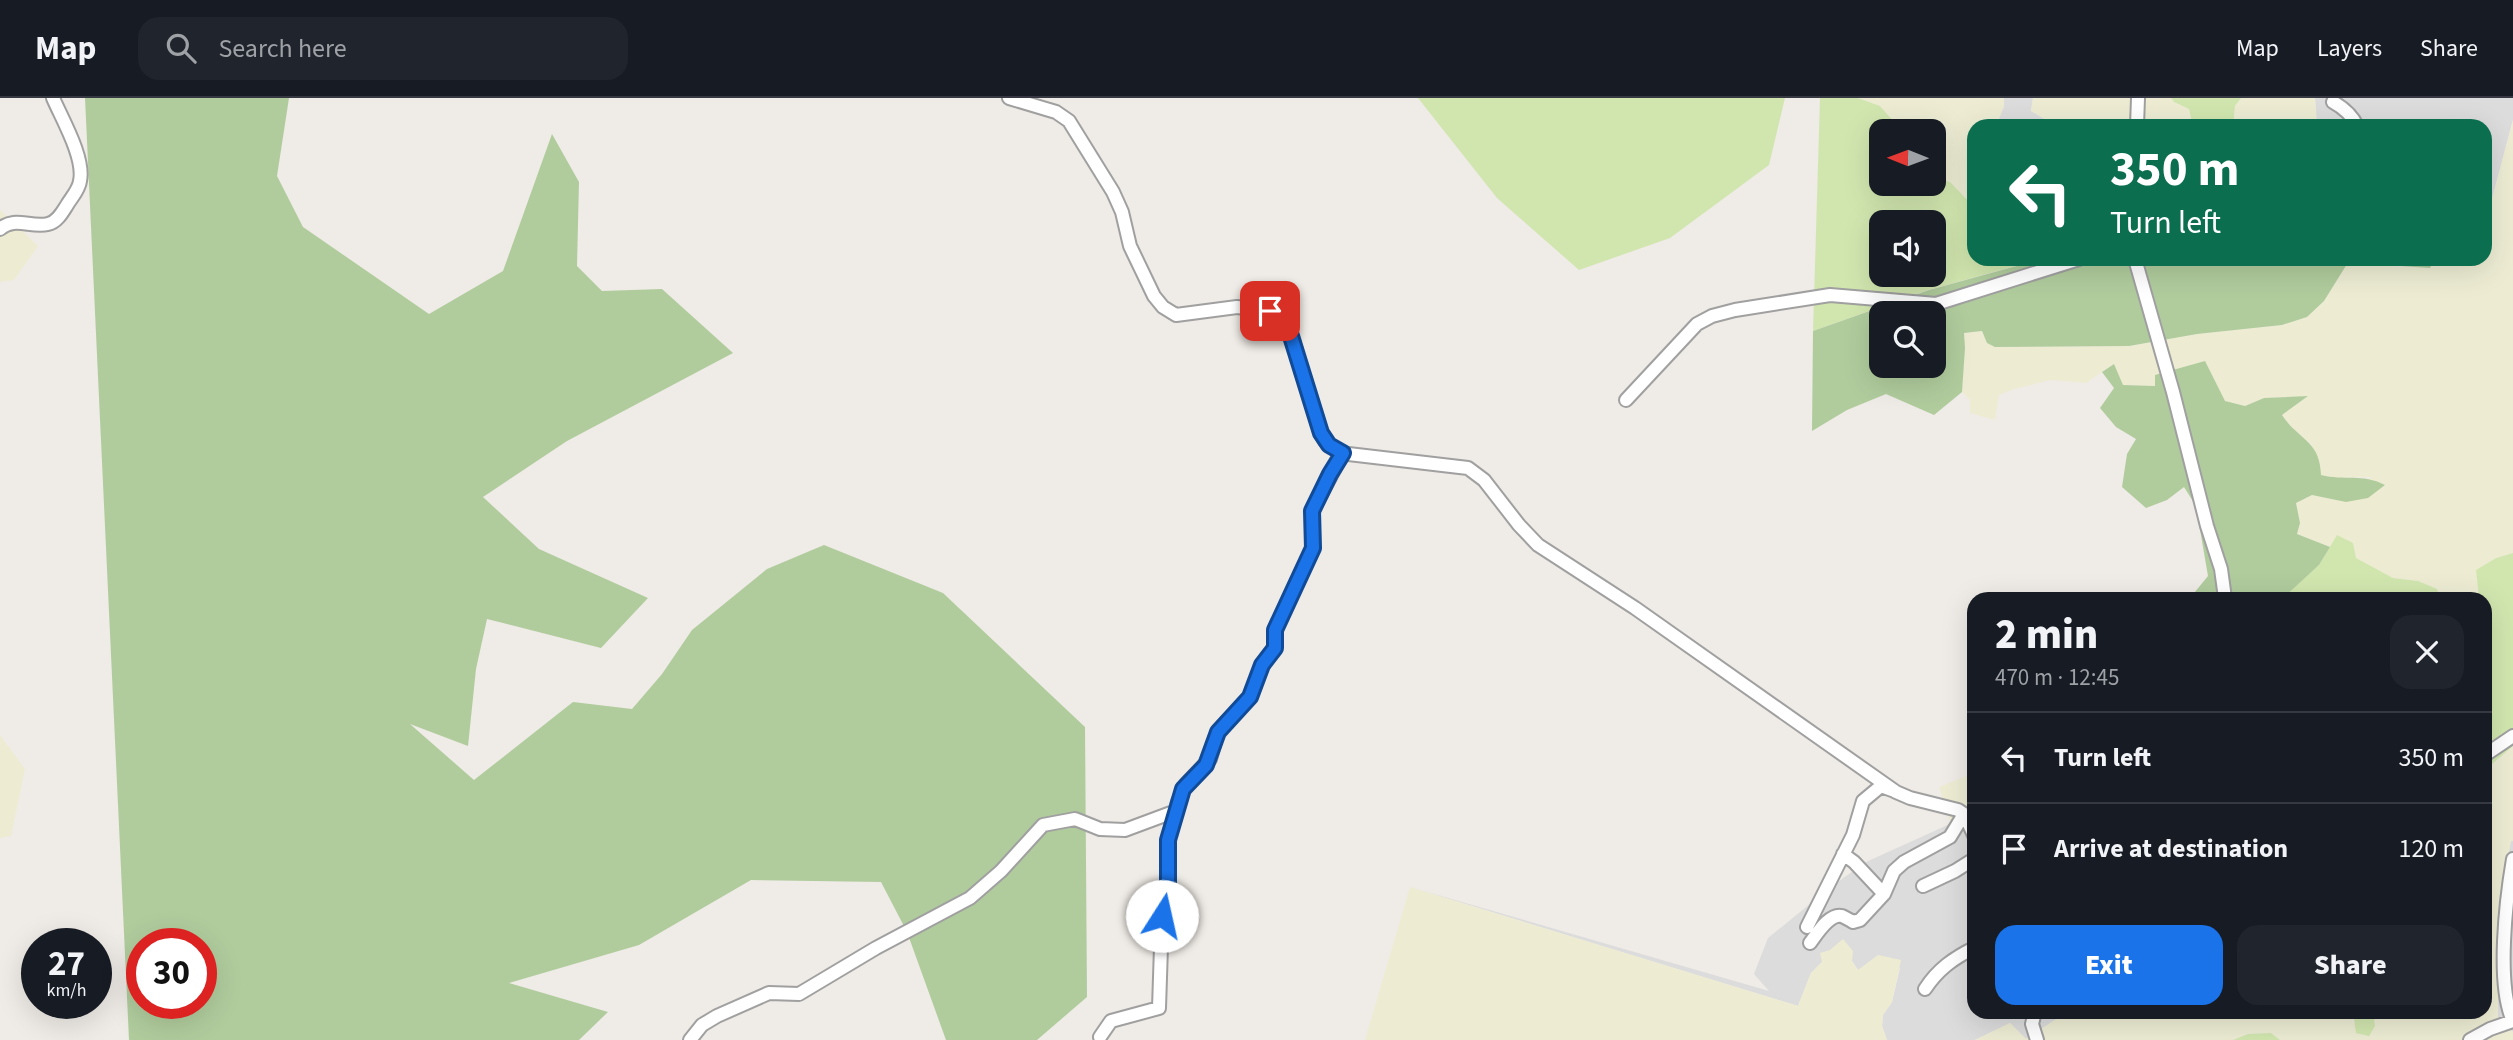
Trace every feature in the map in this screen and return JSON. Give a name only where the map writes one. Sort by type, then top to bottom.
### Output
[{"type":"street","points":[[0,229],[9,223],[51,223],[58,219],[77,189],[80,181],[79,165],[65,122],[53,98]]},
{"type":"street","points":[[1009,98],[1061,114],[1069,121],[1113,192],[1122,212],[1133,254],[1154,296],[1163,307],[1176,315],[1237,307],[1281,315],[1289,328],[1321,433],[1329,445],[1343,453],[1446,464],[1472,470],[1484,480],[1538,545],[1646,615],[1896,792]]},
{"type":"street","points":[[2137,119],[2138,98]]},
{"type":"street","points":[[2333,103],[2354,119]]},
{"type":"street","points":[[1626,400],[1697,324],[1712,316],[1829,295],[1936,304],[2057,266]]},
{"type":"street","points":[[2137,266],[2221,569],[2224,592]]},
{"type":"street","points":[[1100,1037],[1111,1021],[1159,1008],[1162,916],[1168,897],[1167,846],[1183,789],[1210,759],[1218,732],[1250,697],[1262,665],[1275,648],[1275,630],[1313,548],[1312,511],[1343,453]]},
{"type":"street","points":[[2492,750],[2513,736]]},
{"type":"street","points":[[1807,927],[1853,835],[1864,802],[1881,786],[1921,801],[1958,810],[1967,820]]},
{"type":"street","points":[[690,1040],[702,1025],[716,1016],[769,993],[799,994],[876,948],[970,898],[1001,871],[1043,825],[1075,820],[1100,829],[1125,830],[1176,811]]},
{"type":"street","points":[[1810,943],[1826,922],[1834,917],[1841,916],[1853,922],[1860,920],[1884,894],[1894,871],[1904,862],[1950,837],[1964,814]]},
{"type":"street","points":[[1843,854],[1884,894]]},
{"type":"street","points":[[2470,1040],[2513,1021],[2507,1007],[2503,975],[2513,859]]},
{"type":"street","points":[[1923,886],[1967,863]]},
{"type":"street","points":[[1925,989],[1934,975],[1952,959],[1967,952]]},
{"type":"street","points":[[2033,1019],[2032,1024],[2037,1040]]},
{"type":"shaded area","points":[[2004,98],[2033,98],[2031,111],[2044,119],[1999,119]]},
{"type":"shaded area","points":[[2315,98],[2513,98],[2513,120],[2492,199],[2492,119],[2316,119]]},
{"type":"shaded area","points":[[1967,816],[1967,1019],[2056,1019],[2026,1039],[2010,1023],[1975,1040],[1887,1040],[1882,1026],[1883,1015],[1892,1002],[1900,968],[1858,970],[1852,961],[1822,962],[1811,973],[1798,1006],[1410,887],[1769,991],[1754,974],[1768,938],[1866,862]]},
{"type":"shaded area","points":[[2511,840],[2513,1032],[2498,1021],[2498,974],[2505,872]]},
{"type":"green space","points":[[85,98],[289,98],[277,176],[303,227],[429,314],[503,271],[552,134],[579,182],[577,266],[602,291],[662,289],[733,353],[567,441],[483,497],[539,549],[648,598],[601,648],[487,619],[476,669],[468,746],[410,724],[474,780],[573,702],[632,709],[662,674],[692,630],[767,569],[824,545],[943,593],[1085,727],[1087,997],[1037,1040],[946,1040],[907,932],[881,882],[751,880],[639,945],[509,983],[608,1012],[579,1040],[129,1040],[128,1019],[217,1019],[217,928],[126,928],[126,976]]},
{"type":"green space","points":[[1418,98],[1785,98],[1769,165],[1670,238],[1579,270],[1497,198]]},
{"type":"green space","points":[[1820,98],[1858,98],[1880,106],[1891,119],[1869,119],[1869,196],[1946,196],[1946,181],[1950,182],[1967,200],[1967,266],[2016,266],[1946,285],[1946,210],[1869,210],[1869,287],[1939,287],[1897,301],[1869,301],[1869,311],[1813,331]]},
{"type":"green space","points":[[1858,98],[2004,98],[1999,119],[1967,119],[1967,200],[1946,181],[1946,119],[1891,119],[1880,106]]},
{"type":"green space","points":[[2033,98],[2171,98],[2189,109],[2191,119],[2044,119],[2031,111]]},
{"type":"green space","points":[[2171,98],[2241,98],[2235,106],[2234,119],[2191,119],[2189,109]]},
{"type":"green space","points":[[2241,98],[2315,98],[2316,119],[2234,119],[2235,106]]},
{"type":"green space","points":[[2513,120],[2513,553],[2496,558],[2477,570],[2479,592],[2438,592],[2437,589],[2418,581],[2393,578],[2356,558],[2338,535],[2330,547],[2297,534],[2300,523],[2296,503],[2312,495],[2346,501],[2371,477],[2331,478],[2321,475],[2311,444],[2290,428],[2282,415],[2307,397],[2264,398],[2245,406],[2155,386],[2122,385],[2113,364],[2086,383],[2051,380],[1999,395],[1995,420],[1970,413],[1970,400],[1962,392],[1965,348],[1963,333],[1982,331],[1995,347],[2129,346],[2197,334],[2282,325],[2307,317],[2324,301],[2346,266],[2492,266],[2492,199]]},
{"type":"green space","points":[[0,210],[38,246],[14,280],[0,282]]},
{"type":"green space","points":[[2016,266],[2346,266],[2324,301],[2307,317],[2282,325],[2197,334],[2129,346],[1995,347],[1987,343],[1982,331],[1964,333],[1962,392],[1934,415],[1886,394],[1847,410],[1812,431],[1813,331],[1869,311],[1869,378],[1946,378],[1946,301],[1898,301],[1929,290]]},
{"type":"green space","points":[[2205,361],[2225,401],[2245,406],[2264,398],[2308,396],[2282,415],[2313,447],[2320,463],[2321,475],[2369,479],[2385,485],[2368,498],[2346,502],[2312,495],[2296,503],[2300,523],[2297,534],[2330,547],[2319,565],[2290,592],[2195,592],[2208,576],[2196,506],[2184,487],[2167,500],[2146,508],[2122,487],[2127,454],[2136,439],[2116,427],[2100,408],[2114,388],[2102,372],[2114,364],[2123,385],[2155,386],[2155,375]]},
{"type":"green space","points":[[2337,535],[2353,543],[2356,558],[2393,578],[2418,581],[2437,589],[2438,592],[2289,592],[2319,565]]},
{"type":"green space","points":[[2513,553],[2513,746],[2492,764],[2492,592],[2478,592],[2476,570],[2496,558]]},
{"type":"green space","points":[[0,735],[25,769],[11,836],[0,838]]},
{"type":"green space","points":[[2513,746],[2513,841],[2505,872],[2498,974],[2498,1020],[2513,1032],[2513,1040],[2280,1040],[2271,1033],[2248,1034],[2233,1040],[1975,1040],[2010,1023],[2026,1039],[2056,1019],[2353,1019],[2353,1023],[2375,1019],[2492,1019],[2492,764]]},
{"type":"green space","points":[[1967,776],[1967,816],[1951,823],[1939,787]]},
{"type":"green space","points":[[1410,887],[1798,1006],[1811,973],[1822,962],[1820,953],[1830,950],[1843,939],[1853,951],[1852,961],[1858,970],[1878,955],[1901,960],[1892,1002],[1883,1015],[1882,1026],[1887,1040],[1365,1040]]},
{"type":"green space","points":[[2354,1019],[2375,1019],[2375,1026],[2369,1036],[2356,1033]]},
{"type":"green space","points":[[2271,1033],[2280,1040],[2233,1040],[2248,1034]]},
{"type":"route","points":[[1162,916],[1168,897],[1167,846],[1183,789],[1210,759],[1218,732],[1250,697],[1262,665],[1273,653],[1275,630],[1313,548],[1312,511],[1343,453],[1325,441],[1286,320],[1277,312],[1270,311]]}]
